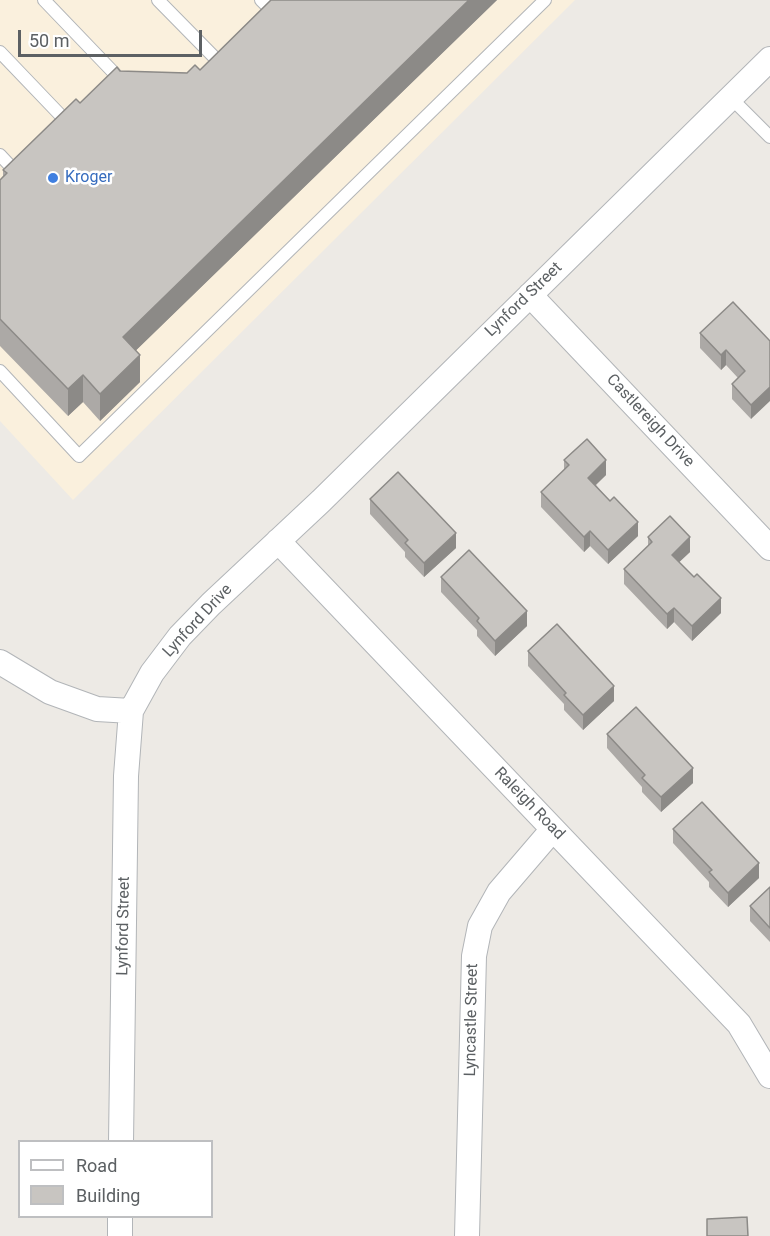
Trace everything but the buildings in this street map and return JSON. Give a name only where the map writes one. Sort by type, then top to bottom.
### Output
[{"type":"street","name":"Lynford Street","points":[[278,541],[770,59]]},
{"type":"street","name":"Castlereigh Drive","points":[[530,295],[770,548]]},
{"type":"street","name":"Lynford Drive","points":[[131,711],[152,673],[180,636],[278,541]]},
{"type":"street","name":"Raleigh Road","points":[[278,541],[739,1024],[770,1076]]},
{"type":"street","points":[[0,663],[50,692],[97,709],[131,711]]},
{"type":"street","name":"Lynford Street","points":[[121,1140],[126,788],[131,711]]},
{"type":"street","name":"Lyncastle Street","points":[[467,1236],[474,956],[480,926],[499,892],[553,829]]},
{"type":"street","points":[[120,1218],[120,1236]]},
{"type":"lane","points":[[44,0],[116,77]]},
{"type":"lane","points":[[158,0],[216,59]]},
{"type":"lane","points":[[0,371],[79,456],[545,0]]},
{"type":"lane","points":[[0,52],[65,121]]},
{"type":"lane","points":[[730,97],[770,137]]},
{"type":"lane","points":[[0,154],[15,169]]},
{"type":"shaded area","points":[[0,0],[575,0],[73,500],[0,421]]},
{"type":"place","name":"Kroger","points":[[53,178]]}]
